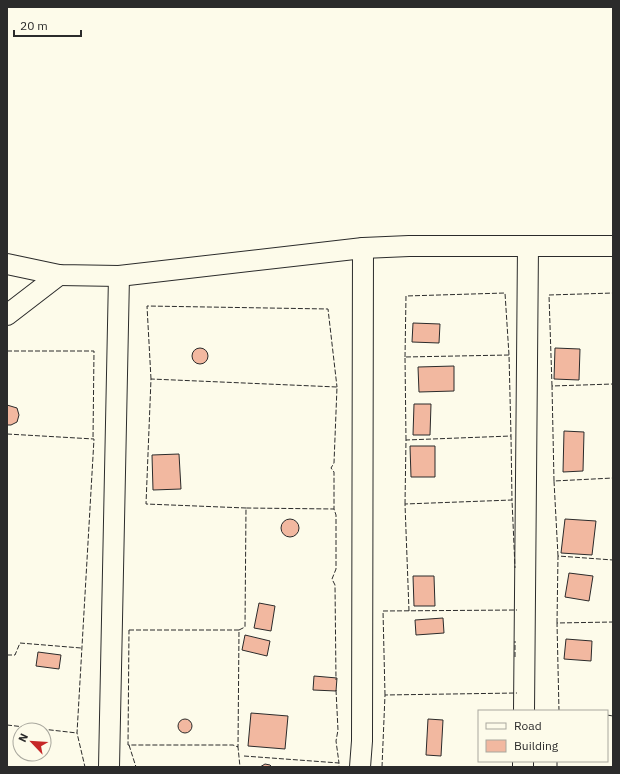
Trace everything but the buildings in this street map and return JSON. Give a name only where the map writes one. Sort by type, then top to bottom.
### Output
[{"type":"street","points":[[7,264],[59,275],[119,276],[363,248],[409,246],[613,246]]},
{"type":"street","points":[[524,710],[528,246]]},
{"type":"street","points":[[360,767],[362,741],[363,248]]},
{"type":"street","points":[[7,315],[59,275]]},
{"type":"street","points":[[109,767],[119,276]]},
{"type":"fence","points":[[405,357],[406,296],[505,293],[509,355]]},
{"type":"fence","points":[[552,386],[549,295],[613,293]]},
{"type":"fence","points":[[151,379],[147,306],[328,309],[337,387]]},
{"type":"fence","points":[[7,351],[94,351],[93,439]]},
{"type":"fence","points":[[406,440],[405,357],[509,355],[511,436]]},
{"type":"fence","points":[[246,508],[146,504],[151,379],[337,387],[334,463],[331,468],[334,472],[334,509]]},
{"type":"fence","points":[[554,481],[552,386],[613,384]]},
{"type":"fence","points":[[7,434],[94,439],[77,733],[85,767]]},
{"type":"fence","points":[[405,504],[406,440],[511,436],[512,500]]},
{"type":"fence","points":[[558,556],[554,481],[613,478]]},
{"type":"fence","points":[[409,611],[405,504],[512,500],[515,568]]},
{"type":"fence","points":[[239,630],[245,627],[246,508],[334,509],[336,515],[336,569],[332,579],[335,585],[336,680]]},
{"type":"fence","points":[[557,623],[558,556],[613,560]]},
{"type":"fence","points":[[385,695],[383,611],[517,610]]},
{"type":"fence","points":[[559,710],[557,623],[613,622]]},
{"type":"fence","points":[[129,630],[239,630],[238,747],[233,745],[128,745],[129,630]]},
{"type":"fence","points":[[515,641],[515,657]]},
{"type":"fence","points":[[7,655],[15,655],[20,643],[81,648]]},
{"type":"fence","points":[[336,690],[338,730],[336,741],[339,763]]},
{"type":"fence","points":[[382,767],[385,695],[517,693]]},
{"type":"fence","points":[[608,715],[613,716]]},
{"type":"fence","points":[[7,725],[77,733]]},
{"type":"fence","points":[[129,745],[136,767]]},
{"type":"fence","points":[[237,746],[240,767]]},
{"type":"fence","points":[[244,756],[339,763],[339,767]]},
{"type":"fence","points":[[557,762],[557,767]]}]
